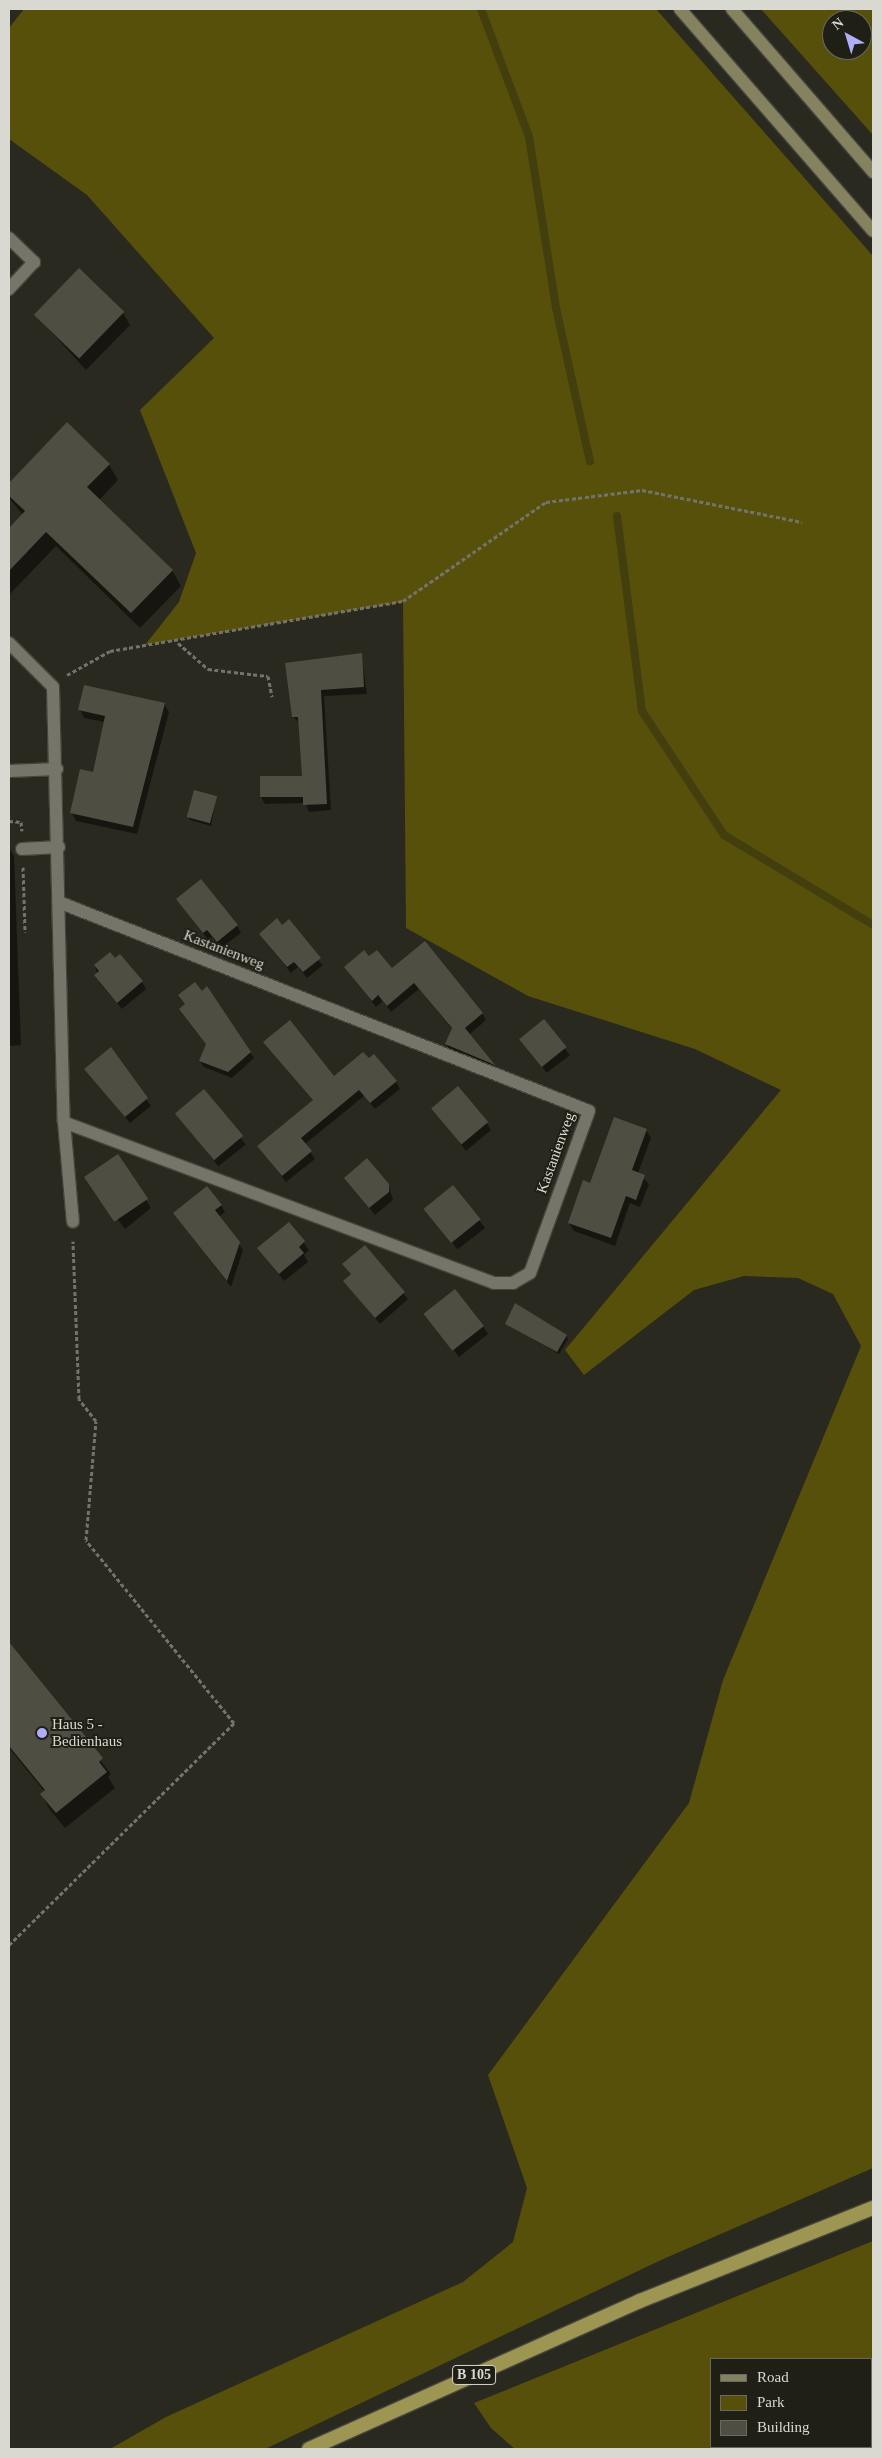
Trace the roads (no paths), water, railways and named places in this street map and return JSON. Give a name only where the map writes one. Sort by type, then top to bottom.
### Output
[{"type":"highway","name":"B 105","points":[[309,2449],[640,2302],[873,2208]]},
{"type":"main road","points":[[680,9],[873,232]]},
{"type":"main road","points":[[732,9],[873,172]]},
{"type":"street","points":[[9,238],[34,262],[9,289]]},
{"type":"street","points":[[9,643],[53,687],[61,903],[64,1122],[73,1222]]},
{"type":"street","points":[[9,771],[57,769]]},
{"type":"street","points":[[22,849],[59,847]]},
{"type":"street","name":"Kastanienweg","points":[[61,903],[589,1111],[530,1273],[514,1283],[494,1283],[64,1122]]},
{"type":"waterway","points":[[481,9],[529,137],[556,308],[590,461]]},
{"type":"waterway","points":[[617,516],[642,711],[724,835],[873,925]]},
{"type":"waterway","points":[[872,2419],[873,2415]]},
{"type":"place","name":"Haus 5 - Bedienhaus","points":[[42,1733]]}]
